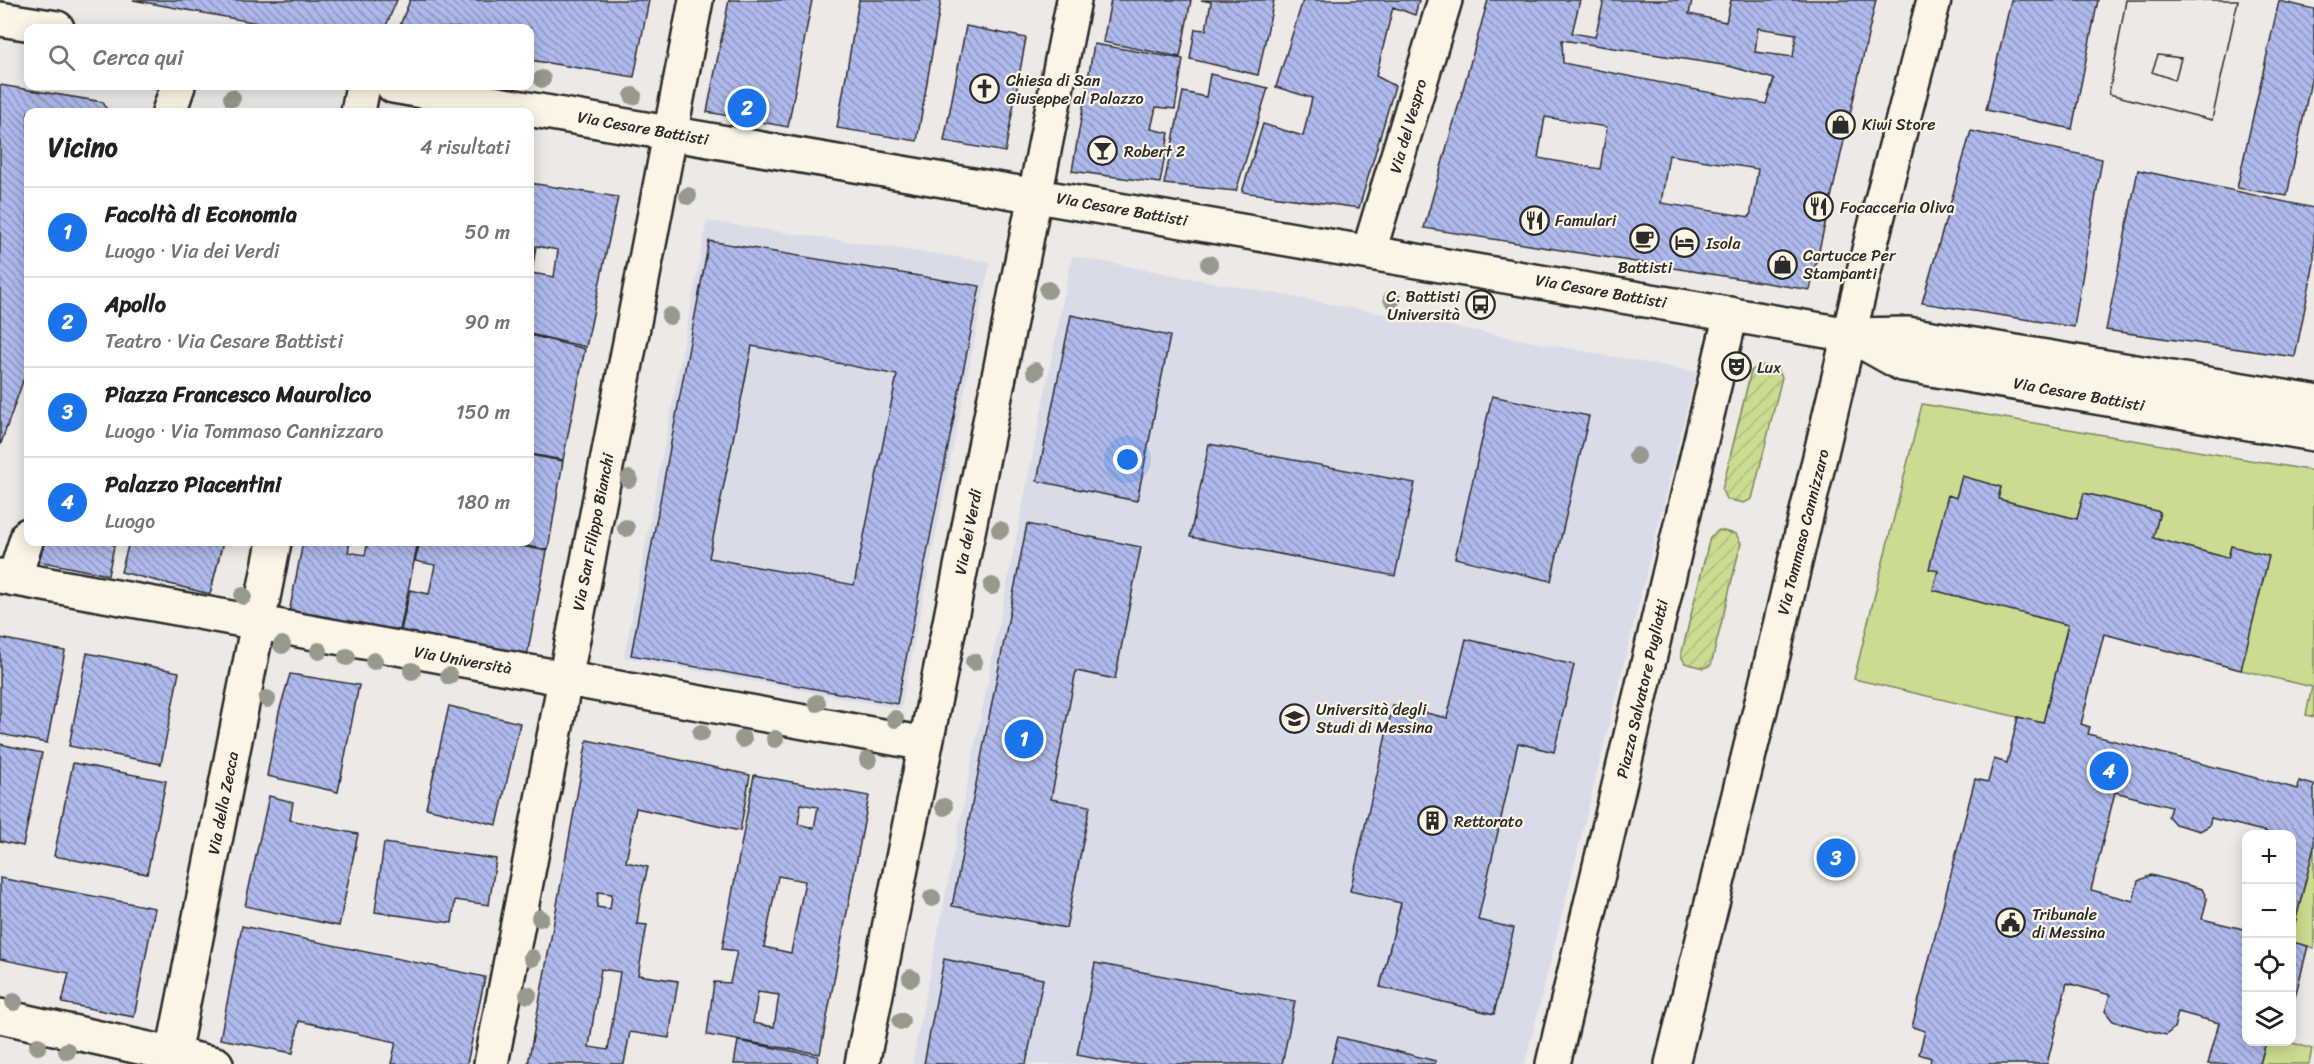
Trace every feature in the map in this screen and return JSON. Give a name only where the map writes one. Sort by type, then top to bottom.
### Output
[{"type":"street","name":"Via San Filippo Bianchi","points":[[491,1064],[696,0]]},
{"type":"street","name":"Via dei Verdi","points":[[862,1064],[1074,0]]},
{"type":"street","name":"Via del Vespro","points":[[1369,251],[1445,0]]},
{"type":"street","name":"Via Tommaso Cannizzaro","points":[[1672,1064],[1870,246],[1934,0]]},
{"type":"street","points":[[0,19],[32,24]]},
{"type":"street","points":[[170,108],[177,90]]},
{"type":"street","points":[[359,108],[362,90]]},
{"type":"street","name":"Via Cesare Battisti","points":[[417,90],[525,108]]},
{"type":"street","name":"Via Cesare Battisti","points":[[534,109],[1850,335],[1908,334],[2314,402]]},
{"type":"street","name":"Piazza Salvatore Pugliatti","points":[[1553,1064],[1731,314]]},
{"type":"street","name":"Via Cesare Battisti","points":[[1850,335],[1902,364],[2314,434]]},
{"type":"street","points":[[7,578],[24,543]]},
{"type":"street","name":"Via della Zecca","points":[[172,1059],[273,546]]},
{"type":"street","name":"Via Università","points":[[7,578],[926,744]]},
{"type":"street","points":[[0,1016],[172,1059],[216,1064]]},
{"type":"shaded area","points":[[707,221],[990,262],[901,709],[624,657]]},
{"type":"shaded area","name":"Università degli Studi di Messina","points":[[1072,256],[1696,372],[1525,1064],[912,1064]]},
{"type":"green space","points":[[1760,365],[1777,369],[1782,377],[1752,499],[1744,503],[1726,499],[1722,490],[1751,371]]},
{"type":"green space","points":[[1922,404],[2314,471],[2314,717],[2306,715],[2312,687],[2241,670],[2231,546],[2228,558],[2153,538],[2160,512],[2084,493],[2077,519],[1998,499],[2001,487],[1962,477],[1956,498],[1948,496],[1930,568],[1938,571],[1933,590],[2068,625],[2043,723],[1854,679]]},
{"type":"green space","points":[[1719,530],[1736,534],[1741,543],[1711,665],[1704,668],[1685,663],[1681,656],[1710,537]]},
{"type":"green space","points":[[2314,847],[2314,948],[2296,943],[2296,919]]},
{"type":"green space","points":[[2296,1044],[2312,1049],[2309,1064],[2260,1064],[2265,1046],[2296,1046]]},
{"type":"building","points":[[133,0],[397,0],[387,24],[262,24]]},
{"type":"building","points":[[410,0],[649,0],[634,77],[534,61],[534,24],[401,24]]},
{"type":"building","points":[[729,0],[812,0],[788,127],[707,112]]},
{"type":"building","points":[[859,0],[941,0],[917,141],[837,128]]},
{"type":"building","points":[[1111,0],[1191,0],[1180,57],[1103,42]]},
{"type":"building","points":[[1201,0],[1274,0],[1258,75],[1190,59],[1195,29],[1206,30],[1211,2]]},
{"type":"building","points":[[1303,0],[1419,0],[1415,15],[1393,7],[1376,76],[1395,86],[1359,208],[1242,192],[1263,124],[1303,136],[1312,98],[1276,87]]},
{"type":"building","points":[[1488,0],[1580,0],[1572,33],[1595,37],[1604,0],[1692,0],[1689,14],[1726,22],[1731,0],[1876,0],[1810,290],[1424,228]],"holes":[[[1758,28],[1796,34],[1793,57],[1755,52]],[[1562,40],[1729,66],[1774,79],[1766,104],[1563,63]],[[1545,117],[1607,127],[1600,169],[1538,158]],[[1669,155],[1758,169],[1750,217],[1661,203]]]},
{"type":"building","points":[[2011,0],[2098,0],[2072,129],[1986,110]]},
{"type":"building","points":[[2126,0],[2238,0],[2212,120],[2109,94]],"holes":[[[2158,55],[2181,58],[2175,80],[2152,72]]]},
{"type":"building","points":[[2126,0],[2238,0],[2212,120],[2109,94]],"holes":[[[2158,55],[2181,58],[2175,80],[2152,72]]]},
{"type":"building","points":[[2279,1],[2314,9],[2314,66],[2287,196],[2237,188]]},
{"type":"building","name":"Chiesa di San Giuseppe al Palazzo","points":[[966,26],[1026,38],[1005,152],[944,141]]},
{"type":"building","points":[[1094,44],[1183,59],[1175,109],[1156,107],[1151,129],[1169,133],[1160,183],[1072,171]]},
{"type":"building","points":[[1210,74],[1268,88],[1236,191],[1164,184],[1183,92],[1206,97]]},
{"type":"building","points":[[0,85],[103,102],[106,108],[24,108],[24,378],[0,446]]},
{"type":"building","points":[[1971,131],[2102,159],[2074,327],[1922,303]]},
{"type":"building","points":[[2138,170],[2314,208],[2314,263],[2295,357],[2106,330]]},
{"type":"building","points":[[534,184],[618,197],[586,347],[534,335],[534,273],[554,277],[558,250],[536,246],[534,260]]},
{"type":"building","points":[[709,241],[980,286],[897,704],[631,655]],"holes":[[[752,346],[897,375],[854,585],[709,558]]]},
{"type":"building","points":[[1071,315],[1170,336],[1137,501],[1037,481]]},
{"type":"building","points":[[534,336],[585,349],[563,460],[534,455]]},
{"type":"building","points":[[1492,396],[1589,416],[1551,581],[1455,558]]},
{"type":"building","points":[[1209,444],[1415,483],[1395,576],[1190,537]]},
{"type":"building","points":[[534,456],[563,461],[548,550],[527,546],[534,546]]},
{"type":"building","points":[[1962,476],[2001,487],[1998,499],[2077,519],[2084,493],[2160,512],[2153,538],[2228,558],[2231,546],[2269,556],[2241,670],[2104,634],[2081,724],[2090,727],[2088,734],[2298,789],[2299,781],[2314,785],[2314,847],[2296,919],[2296,830],[2259,830],[2211,818],[2209,826],[2200,831],[2175,824],[2168,816],[2171,807],[2115,792],[2091,890],[2133,901],[2138,881],[2151,875],[2202,889],[2207,899],[2202,919],[2242,929],[2242,1046],[2265,1046],[2260,1064],[2208,1064],[2219,1023],[2178,1012],[2174,1028],[2166,1035],[2113,1021],[2105,1011],[2110,995],[2067,983],[2047,1064],[1930,1064],[1931,1058],[1919,1054],[1925,1031],[1912,1027],[1975,779],[1988,782],[1994,759],[2007,763],[2018,717],[2043,723],[2068,625],[1933,590],[1938,571],[1929,569],[1948,495],[1956,498]]},
{"type":"building","points":[[1027,524],[1141,547],[1115,679],[1076,671],[1051,799],[1090,806],[1066,928],[952,906]]},
{"type":"building","points":[[44,546],[114,546],[108,575],[38,561]]},
{"type":"building","points":[[128,546],[222,546],[210,594],[121,572]]},
{"type":"building","points":[[302,546],[349,546],[348,552],[365,555],[367,546],[417,546],[399,635],[289,613]]},
{"type":"building","points":[[419,546],[521,546],[547,551],[527,656],[400,635],[410,590],[429,594],[435,565],[415,561]]},
{"type":"building","points":[[0,638],[65,651],[47,743],[0,734]]},
{"type":"building","name":"Rettorato","points":[[1466,639],[1574,665],[1554,752],[1518,743],[1478,920],[1514,928],[1494,1014],[1380,987],[1401,903],[1350,891],[1393,705],[1447,718]]},
{"type":"building","points":[[87,653],[179,672],[161,764],[69,746]]},
{"type":"building","points":[[290,674],[359,685],[338,792],[267,776],[279,712]]},
{"type":"building","points":[[449,706],[520,723],[497,825],[426,808]]},
{"type":"building","points":[[587,740],[750,775],[740,831],[636,808],[626,862],[648,867],[637,924],[647,925],[638,975],[678,981],[669,1038],[630,1032],[624,1064],[528,1064]],"holes":[[[598,892],[612,894],[610,909],[597,907]],[[601,969],[620,972],[608,1050],[589,1047]]]},
{"type":"building","points":[[0,744],[42,753],[23,846],[0,841]]},
{"type":"building","points":[[73,763],[166,781],[147,874],[54,856]]},
{"type":"building","points":[[754,775],[869,796],[820,1054],[707,1035],[714,982],[730,983],[737,951],[722,949]],"holes":[[[801,804],[818,807],[814,828],[798,824]],[[778,876],[805,881],[791,953],[764,947]],[[758,992],[779,995],[774,1027],[753,1023]]]},
{"type":"building","points":[[269,796],[293,802],[290,820],[358,834],[339,926],[245,906]]},
{"type":"building","points":[[384,843],[496,859],[489,905],[455,900],[452,923],[375,912]]},
{"type":"building","points":[[0,878],[155,908],[134,1017],[62,1003],[69,973],[0,959]]},
{"type":"building","points":[[242,926],[485,977],[467,1064],[391,1064],[396,1042],[299,1021],[293,1053],[220,1039]]},
{"type":"building","points":[[2296,943],[2308,946],[2296,993]]},
{"type":"building","points":[[944,959],[1043,979],[1026,1064],[924,1064]]},
{"type":"building","points":[[1095,963],[1295,1001],[1282,1064],[1124,1064],[1077,1055]]},
{"type":"building","points":[[1338,1037],[1436,1061],[1435,1064],[1331,1064]]},
{"type":"building","points":[[738,1041],[818,1056],[817,1064],[734,1064]]},
{"type":"place","name":"Chiesa di San Giuseppe al Palazzo","points":[[985,89]]},
{"type":"place","name":"Apollo","points":[[747,108]]},
{"type":"place","name":"Kiwi Store","points":[[1841,124]]},
{"type":"place","name":"Robert 2","points":[[1103,151]]},
{"type":"place","name":"Focacceria Oliva","points":[[1819,207]]},
{"type":"place","name":"Famulari","points":[[1534,220]]},
{"type":"place","name":"Battisti","points":[[1645,239]]},
{"type":"place","name":"Isola","points":[[1685,243]]},
{"type":"place","name":"Cartucce Per Stampanti","points":[[1782,264]]},
{"type":"place","name":"C. Battisti Università","points":[[1481,305]]},
{"type":"place","name":"Lux","points":[[1736,367]]},
{"type":"place","name":"Università degli Studi di Messina","points":[[1295,718]]},
{"type":"place","name":"Facoltà di Economia","points":[[1024,739]]},
{"type":"place","name":"Palazzo Piacentini","points":[[2109,771]]},
{"type":"place","name":"Rettorato","points":[[1433,821]]},
{"type":"place","name":"Piazza Francesco Maurolico","points":[[1836,858]]},
{"type":"place","name":"Tribunale di Messina","points":[[2011,923]]}]
